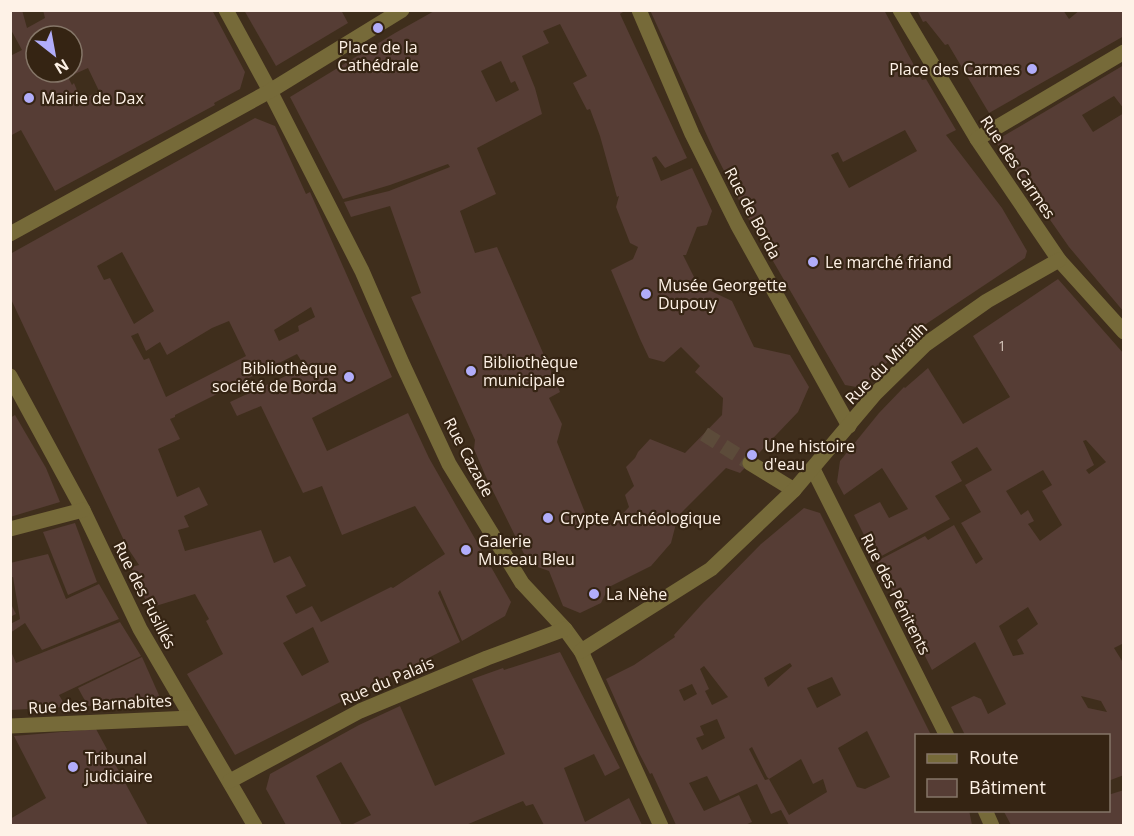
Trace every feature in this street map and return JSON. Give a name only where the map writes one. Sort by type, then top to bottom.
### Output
[{"type":"street","name":"Rue Cazade","points":[[226,10],[270,90],[362,271],[449,464],[522,583],[566,629],[581,651],[661,825]]},
{"type":"street","points":[[10,234],[270,90],[402,10]]},
{"type":"street","name":"Rue de Borda","points":[[639,10],[692,134],[737,224],[849,426]]},
{"type":"street","name":"Rue des Carmes","points":[[900,10],[976,139],[1059,260],[1124,332]]},
{"type":"street","points":[[976,139],[1124,51]]},
{"type":"street","name":"Rue du Mirailh","points":[[581,651],[711,568],[794,490],[875,394],[926,344],[987,301],[1059,260]]},
{"type":"street","name":"Rue des Fusillés","points":[[10,376],[83,510],[140,629],[255,825]]},
{"type":"street","points":[[750,463],[794,490]]},
{"type":"street","name":"Rue des Pénitents","points":[[813,469],[946,734]]},
{"type":"street","points":[[10,529],[83,510]]},
{"type":"street","name":"Rue du Palais","points":[[230,781],[360,711],[487,658],[566,629]]},
{"type":"street","name":"Rue des Barnabites","points":[[10,726],[191,718]]},
{"type":"building","points":[[10,10],[22,10],[26,24],[24,24],[24,84],[74,84],[81,100],[99,91],[88,68],[84,70],[84,24],[34,24],[45,18],[43,10],[212,10],[245,72],[240,89],[214,103],[215,105],[55,191],[21,130],[10,136],[10,56],[22,50],[10,28]]},
{"type":"building","points":[[244,10],[341,10],[348,23],[276,66]]},
{"type":"building","points":[[436,10],[626,10],[620,14],[687,158],[665,168],[656,156],[652,158],[661,181],[692,168],[712,211],[707,225],[697,227],[686,255],[683,255],[698,285],[732,301],[754,347],[790,355],[809,387],[798,412],[740,473],[726,468],[678,516],[671,543],[651,566],[609,587],[601,603],[580,613],[563,606],[549,571],[529,564],[486,477],[474,449],[475,440],[411,297],[421,293],[390,206],[351,217],[344,202],[389,191],[450,167],[448,164],[343,199],[290,97]],"holes":[[[560,24],[587,76],[573,83],[587,110],[590,109],[617,197],[619,196],[616,207],[630,243],[638,247],[633,259],[611,270],[640,339],[649,358],[664,362],[681,347],[700,366],[695,372],[723,398],[722,415],[685,453],[650,439],[638,452],[626,467],[634,486],[625,495],[629,507],[612,525],[586,515],[557,442],[562,424],[549,398],[560,392],[497,247],[475,253],[460,211],[496,194],[477,148],[542,114],[535,88],[522,56],[549,43],[543,31]],[[501,61],[511,83],[515,81],[519,90],[496,102],[481,71]]]},
{"type":"building","points":[[650,10],[884,10],[922,80],[926,79],[956,130],[946,135],[1002,208],[1027,251],[1025,258],[923,326],[862,388],[845,385],[748,218],[714,151]],"holes":[[[905,130],[917,151],[849,188],[831,155],[838,152],[843,162]]]},
{"type":"building","points":[[917,10],[1063,10],[1069,19],[1080,10],[1124,10],[1124,36],[989,113],[948,44],[945,45],[926,21],[923,22]]},
{"type":"building","points":[[1124,65],[1124,109],[1114,96],[1082,115],[1093,132],[1124,113],[1124,312],[1069,247],[995,141]]},
{"type":"building","points":[[255,118],[275,126],[306,194],[310,192],[392,377],[312,418],[327,451],[408,413],[429,458],[511,602],[505,616],[462,641],[440,590],[438,593],[460,642],[235,755],[187,674],[223,654],[206,621],[209,619],[195,594],[149,608],[131,567],[139,565],[127,547],[10,297],[10,254]],"holes":[[[122,252],[154,311],[134,324],[110,278],[104,280],[97,266]],[[311,307],[315,317],[298,326],[299,331],[279,341],[274,330]],[[229,321],[246,356],[166,397],[149,358],[144,360],[131,336],[138,333],[146,351],[160,342],[167,355],[212,328]],[[297,354],[305,367],[230,402],[237,416],[261,406],[303,493],[322,486],[342,535],[415,506],[445,554],[393,588],[321,622],[312,606],[296,614],[286,596],[306,586],[290,556],[274,563],[261,530],[185,551],[178,530],[189,527],[184,516],[208,505],[199,487],[177,497],[158,449],[180,439],[170,419]],[[313,627],[329,662],[302,676],[283,643]]]},
{"type":"building","points":[[1058,279],[1124,354],[1124,643],[1114,648],[1124,664],[1124,775],[1110,780],[1110,734],[964,734],[951,707],[974,696],[981,699],[988,714],[1006,704],[975,642],[932,670],[877,561],[925,536],[928,540],[954,525],[976,564],[983,559],[961,523],[981,512],[965,485],[992,470],[977,447],[951,462],[962,481],[935,496],[950,519],[876,559],[854,515],[880,502],[889,518],[908,509],[882,468],[844,495],[837,482],[840,461],[879,413],[904,387],[928,368],[963,424],[1010,397],[973,336]],"holes":[[[1086,440],[1106,462],[1089,474],[1086,470],[1094,465],[1083,441]],[[1043,470],[1052,485],[1042,491],[1062,525],[1040,541],[1028,524],[1034,521],[1028,510],[1021,515],[1006,491]],[[1028,607],[1038,624],[1017,640],[1024,654],[1013,656],[999,626]],[[1081,696],[1101,701],[1107,712],[1088,708]]]},
{"type":"building","points":[[15,415],[46,468],[60,502],[10,517],[10,418]]},
{"type":"building","points":[[804,508],[820,513],[930,734],[915,734],[915,812],[969,812],[972,825],[789,825],[781,810],[771,814],[757,784],[720,801],[707,776],[689,783],[704,811],[739,795],[752,822],[745,825],[676,825],[652,773],[650,774],[639,753],[606,679],[634,665],[675,637],[674,635],[761,544]],"holes":[[[790,663],[792,666],[768,687],[764,678]],[[704,666],[728,697],[712,705],[705,691],[709,689],[700,669]],[[832,677],[841,695],[817,708],[807,688]],[[692,684],[697,694],[684,701],[679,690]],[[717,719],[725,738],[702,750],[696,738],[704,735],[700,726]],[[867,731],[890,777],[865,789],[857,787],[838,748]],[[752,747],[769,779],[765,780],[749,749]],[[801,759],[813,784],[823,779],[827,792],[789,815],[769,779]]]},
{"type":"building","points":[[75,523],[97,582],[68,595],[43,532]]},
{"type":"building","points":[[48,554],[66,599],[99,584],[119,619],[42,650],[25,623],[10,633],[10,624],[20,619],[13,577],[10,578],[10,563]]},
{"type":"building","points":[[10,602],[16,614],[10,617]]},
{"type":"building","points":[[120,622],[141,656],[59,695],[66,707],[10,710],[10,649],[16,663]]},
{"type":"building","points":[[560,652],[620,768],[605,776],[594,754],[564,768],[585,822],[629,798],[642,825],[544,825],[533,804],[526,806],[523,801],[466,825],[351,825],[371,815],[341,762],[316,776],[342,825],[286,825],[266,789],[270,774],[359,725],[400,706],[435,786],[505,754],[472,679]]},
{"type":"building","points":[[142,657],[162,702],[88,706],[78,688]]},
{"type":"building","name":"Tribunal judiciaire","points":[[96,729],[148,825],[10,825],[10,819],[46,798],[14,736]]},
{"type":"building","points":[[1124,790],[1124,825],[1011,825],[1004,812],[1110,812],[1110,794]]},
{"type":"tunnel","points":[[704,434],[750,463]]},
{"type":"place","name":"Place de la Cathédrale","points":[[378,28]]},
{"type":"place","name":"Place des Carmes","points":[[1032,69]]},
{"type":"place","name":"Mairie de Dax","points":[[29,98]]},
{"type":"place","name":"Le marché friand","points":[[813,262]]},
{"type":"place","name":"Musée Georgette Dupouy","points":[[646,294]]},
{"type":"place","name":"Bibliothèque municipale","points":[[471,371]]},
{"type":"place","name":"Bibliothèque société de Borda","points":[[349,377]]},
{"type":"place","name":"Une histoire d'eau","points":[[752,455]]},
{"type":"place","name":"Crypte Archéologique","points":[[548,518]]},
{"type":"place","name":"Galerie Museau Bleu","points":[[466,550]]},
{"type":"place","name":"La Nèhe","points":[[594,594]]},
{"type":"place","name":"Tribunal judiciaire","points":[[73,767]]}]
